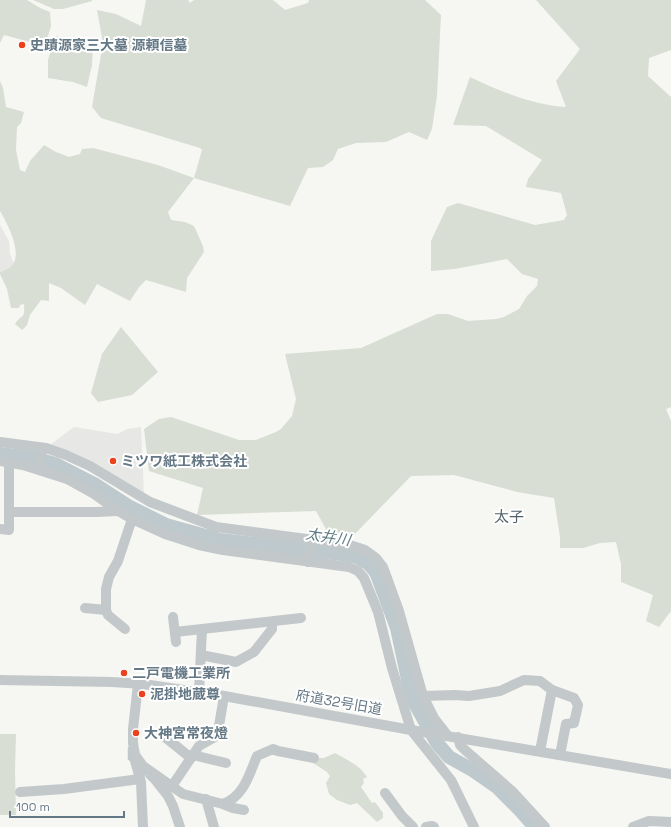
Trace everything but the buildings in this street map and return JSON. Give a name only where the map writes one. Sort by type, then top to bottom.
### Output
[{"type":"street","points":[[0,442],[43,448],[66,455],[90,466],[150,502],[216,527],[353,546],[364,550],[376,558],[382,567],[399,611],[423,696],[434,718],[450,736],[512,791],[545,827]]},
{"type":"street","points":[[38,469],[43,448]]},
{"type":"street","points":[[0,529],[9,530],[5,462],[38,469],[67,479],[132,519],[165,534],[199,545],[223,550],[309,560],[349,567],[358,571],[364,578],[378,612],[392,668],[416,730],[451,780],[474,827]]},
{"type":"street","points":[[9,512],[118,511]]},
{"type":"street","points":[[125,629],[108,615],[106,610],[106,589],[109,577],[118,561],[132,519]]},
{"type":"street","points":[[309,560],[311,541]]},
{"type":"street","points":[[85,608],[106,610]]},
{"type":"street","points":[[173,617],[175,637],[202,629],[301,618]]},
{"type":"street","points":[[201,655],[236,662],[254,652],[272,629],[272,622]]},
{"type":"street","points":[[199,692],[202,629]]},
{"type":"street","name":"府道32号旧道","points":[[0,680],[112,682],[199,692],[671,774]]},
{"type":"street","points":[[423,696],[469,696],[500,690],[524,680],[540,681],[552,690],[574,698],[578,705],[574,723],[566,724],[560,754]]},
{"type":"street","points":[[138,684],[133,743],[135,761],[140,778],[143,827]]},
{"type":"street","points":[[540,751],[552,690]]},
{"type":"street","points":[[172,786],[199,746],[215,737],[218,732],[224,696]]},
{"type":"street","points":[[160,733],[192,756],[225,760]]},
{"type":"street","points":[[223,804],[230,800],[246,785],[257,756],[268,746],[278,751],[314,758]]},
{"type":"street","points":[[135,755],[168,796],[180,827]]},
{"type":"street","points":[[150,772],[183,794],[244,810]]},
{"type":"street","points":[[20,792],[64,789],[140,778]]},
{"type":"street","points":[[385,793],[412,827]]},
{"type":"street","points":[[206,799],[214,827]]},
{"type":"street","points":[[632,827],[649,821],[671,822]]},
{"type":"street","points":[[426,827],[434,827]]},
{"type":"shaded area","points":[[0,0],[27,0],[50,12],[51,26],[45,46],[4,35],[0,43]]},
{"type":"shaded area","points":[[33,0],[92,1],[63,9],[54,9]]},
{"type":"shaded area","points":[[146,0],[188,0],[190,3],[194,0],[273,0],[285,10],[308,3],[309,0],[425,0],[441,15],[437,95],[432,129],[427,140],[409,132],[386,142],[356,143],[338,149],[333,160],[323,167],[308,168],[290,206],[194,178],[202,150],[200,148],[101,118],[92,107],[103,43],[97,10],[116,14],[141,26]]},
{"type":"shaded area","points":[[536,0],[671,0],[671,50],[649,58],[648,76],[671,97],[671,407],[666,409],[671,421],[671,611],[659,627],[646,621],[653,595],[621,582],[621,564],[616,542],[600,543],[583,548],[560,548],[560,537],[554,498],[517,492],[454,475],[411,476],[352,537],[327,531],[316,511],[197,515],[203,488],[149,471],[144,429],[159,419],[171,417],[239,440],[256,440],[281,429],[292,416],[296,399],[285,354],[361,348],[437,314],[448,314],[468,321],[496,319],[504,317],[519,309],[527,296],[537,286],[538,279],[522,274],[507,259],[455,269],[431,271],[431,241],[447,207],[458,203],[535,225],[564,220],[567,215],[561,193],[526,187],[528,179],[542,160],[486,126],[453,125],[470,77],[516,96],[554,106],[566,107],[556,81],[580,49]]},
{"type":"shaded area","points":[[55,36],[76,40],[93,41],[92,65],[87,87],[73,82],[48,78],[48,60]]},
{"type":"shaded area","points":[[0,81],[3,88],[6,107],[24,112],[21,123],[17,127],[16,150],[20,170],[25,172],[30,161],[44,145],[69,157],[80,154],[82,149],[93,148],[158,165],[194,178],[168,212],[171,220],[185,222],[194,226],[203,246],[204,252],[187,278],[186,292],[146,280],[139,287],[130,301],[97,284],[85,305],[61,288],[49,283],[49,301],[41,300],[30,315],[27,325],[22,330],[15,324],[23,315],[24,304],[20,305],[19,308],[11,308],[7,289],[0,274],[0,272],[12,265],[16,252],[12,237],[0,211]]},
{"type":"shaded area","points":[[0,225],[9,241],[10,254],[14,264],[13,266],[0,272]]},
{"type":"shaded area","points":[[121,327],[158,372],[132,395],[98,402],[91,393],[102,354]]},
{"type":"shaded area","points":[[75,427],[117,434],[127,429],[141,427],[144,495],[50,445]]},
{"type":"shaded area","points":[[0,734],[16,734],[16,815],[0,815]]},
{"type":"shaded area","points":[[335,753],[360,769],[367,777],[363,779],[364,783],[361,787],[372,803],[375,802],[383,813],[383,818],[377,822],[357,803],[350,805],[337,800],[329,794],[326,783],[330,776],[327,772],[313,763],[319,758],[324,758]]},
{"type":"waterway","name":"太井川","points":[[0,454],[33,458],[55,464],[94,484],[128,506],[166,525],[220,540],[342,554],[357,557],[368,563],[376,572],[397,628],[412,698],[437,743],[449,757],[474,771],[497,787],[535,827]]},
{"type":"waterway","points":[[129,748],[129,759],[132,761]]},
{"type":"waterway","points":[[141,770],[150,780]]},
{"type":"place","name":"史蹟源家三大墓 源頼信墓","points":[[22,45]]},
{"type":"place","name":"ミツワ紙工株式会社","points":[[113,461]]},
{"type":"place","name":"二戸電機工業所","points":[[124,673]]},
{"type":"place","name":"泥掛地蔵尊","points":[[142,694]]},
{"type":"place","name":"大神宮常夜燈","points":[[136,733]]},
{"type":"district","name":"太子","points":[[509,517]]}]
